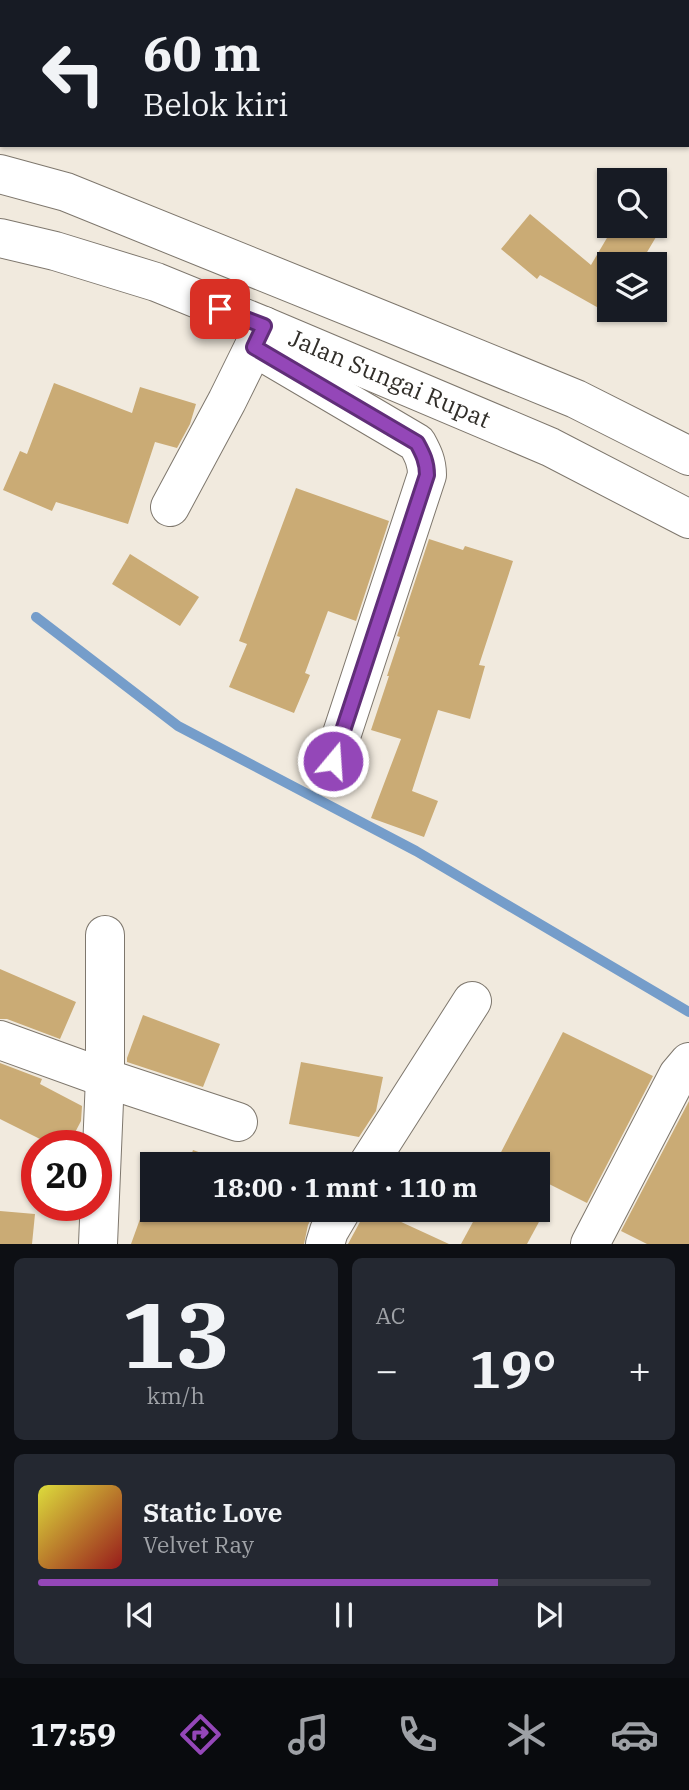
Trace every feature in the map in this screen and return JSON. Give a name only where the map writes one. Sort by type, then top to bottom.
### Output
[{"type":"main road","name":"Jalan Sungai Rupat","points":[[0,174],[66,192],[576,399],[689,456]]},
{"type":"main road","name":"Jalan Sungai Rupat","points":[[0,238],[55,251],[156,282],[259,336],[550,447],[689,519]]},
{"type":"main road","points":[[170,507],[259,336],[417,443],[427,464],[427,475],[333,761]]},
{"type":"main road","points":[[550,447],[576,399]]},
{"type":"main road","points":[[98,1244],[105,1078],[105,935]]},
{"type":"main road","points":[[376,1152],[472,1001]]},
{"type":"main road","points":[[0,1040],[238,1122]]},
{"type":"main road","points":[[590,1244],[684,1068]]},
{"type":"main road","points":[[325,1244],[334,1222]]},
{"type":"building","points":[[530,214],[591,265],[597,255],[597,307],[540,275],[537,279],[501,249]]},
{"type":"building","points":[[607,238],[655,238],[647,252],[599,252]]},
{"type":"building","points":[[54,383],[132,413],[140,387],[196,404],[190,424],[177,448],[155,442],[128,524],[56,502],[52,511],[3,490],[20,451],[27,454]]},
{"type":"building","points":[[296,488],[389,521],[356,621],[328,611],[305,673],[310,675],[294,713],[229,687],[247,644],[239,641]]},
{"type":"building","points":[[429,539],[463,550],[465,546],[513,561],[479,665],[485,666],[470,719],[438,710],[412,791],[438,801],[424,837],[371,818],[401,739],[371,730],[400,637],[397,636]]},
{"type":"building","points":[[130,554],[199,597],[180,626],[112,584]]},
{"type":"building","points":[[0,969],[76,1002],[60,1039],[7,1019],[0,1019]]},
{"type":"building","points":[[143,1015],[220,1044],[203,1087],[127,1062]]},
{"type":"building","points":[[563,1032],[653,1076],[587,1203],[550,1184],[550,1152],[501,1152]]},
{"type":"building","points":[[301,1062],[383,1077],[376,1111],[359,1137],[289,1124]]},
{"type":"building","points":[[0,1063],[42,1079],[40,1084],[82,1106],[81,1121],[76,1130],[22,1130],[0,1119]]},
{"type":"building","points":[[689,1101],[689,1244],[647,1244],[621,1231]]},
{"type":"building","points":[[0,1211],[21,1213],[21,1221],[34,1221],[32,1244],[0,1244]]},
{"type":"building","points":[[140,1219],[140,1222],[310,1222],[304,1244],[131,1244]]},
{"type":"building","points":[[360,1222],[401,1222],[449,1244],[348,1244]]},
{"type":"building","points":[[473,1222],[539,1222],[527,1244],[461,1244]]},
{"type":"waterway","points":[[36,617],[178,726],[416,851],[689,1012]]},
{"type":"route","points":[[220,309],[264,326],[254,347],[417,443],[427,464],[427,475],[333,761]]}]
